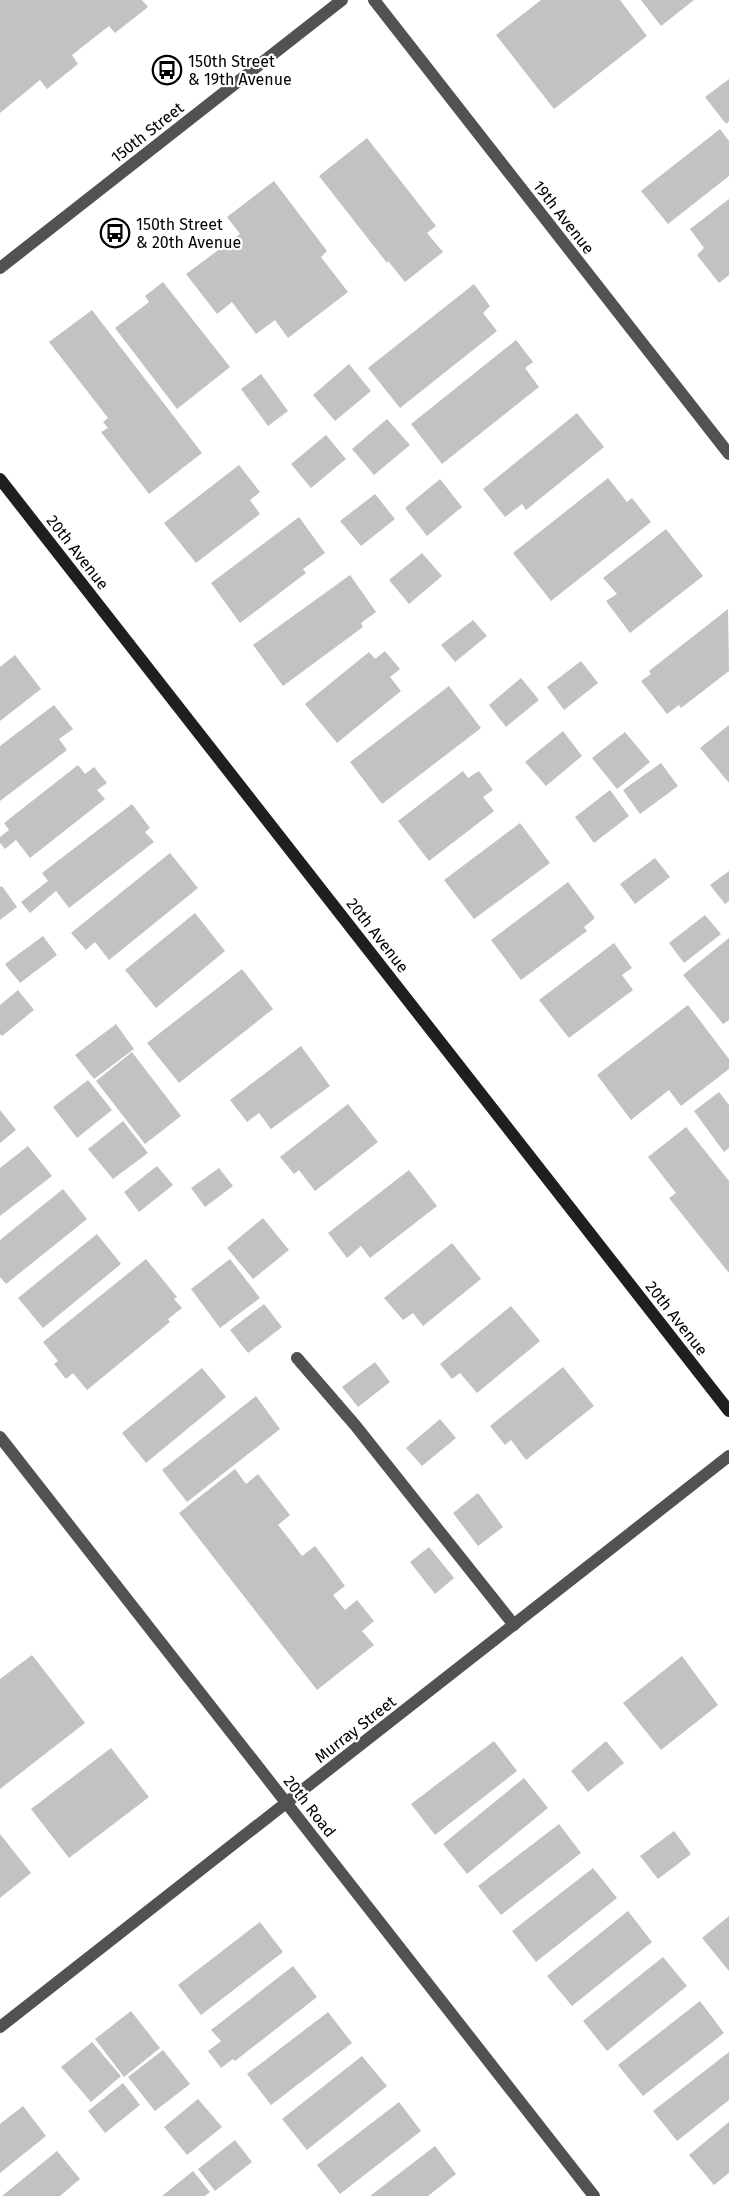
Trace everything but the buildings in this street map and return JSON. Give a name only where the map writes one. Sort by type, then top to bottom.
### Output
[{"type":"street","name":"150th Street","points":[[0,268],[342,0]]},
{"type":"street","name":"19th Avenue","points":[[374,0],[729,454]]},
{"type":"street","name":"20th Avenue","points":[[0,479],[729,1411]]},
{"type":"street","points":[[297,1358],[355,1425],[514,1625]]},
{"type":"street","name":"20th Road","points":[[0,1437],[594,2196]]},
{"type":"street","name":"Murray Street","points":[[0,2027],[729,1456]]},
{"type":"place","name":"150th Street & 19th Avenue","points":[[167,70]]},
{"type":"place","name":"150th Street & 20th Avenue","points":[[115,233]]}]
